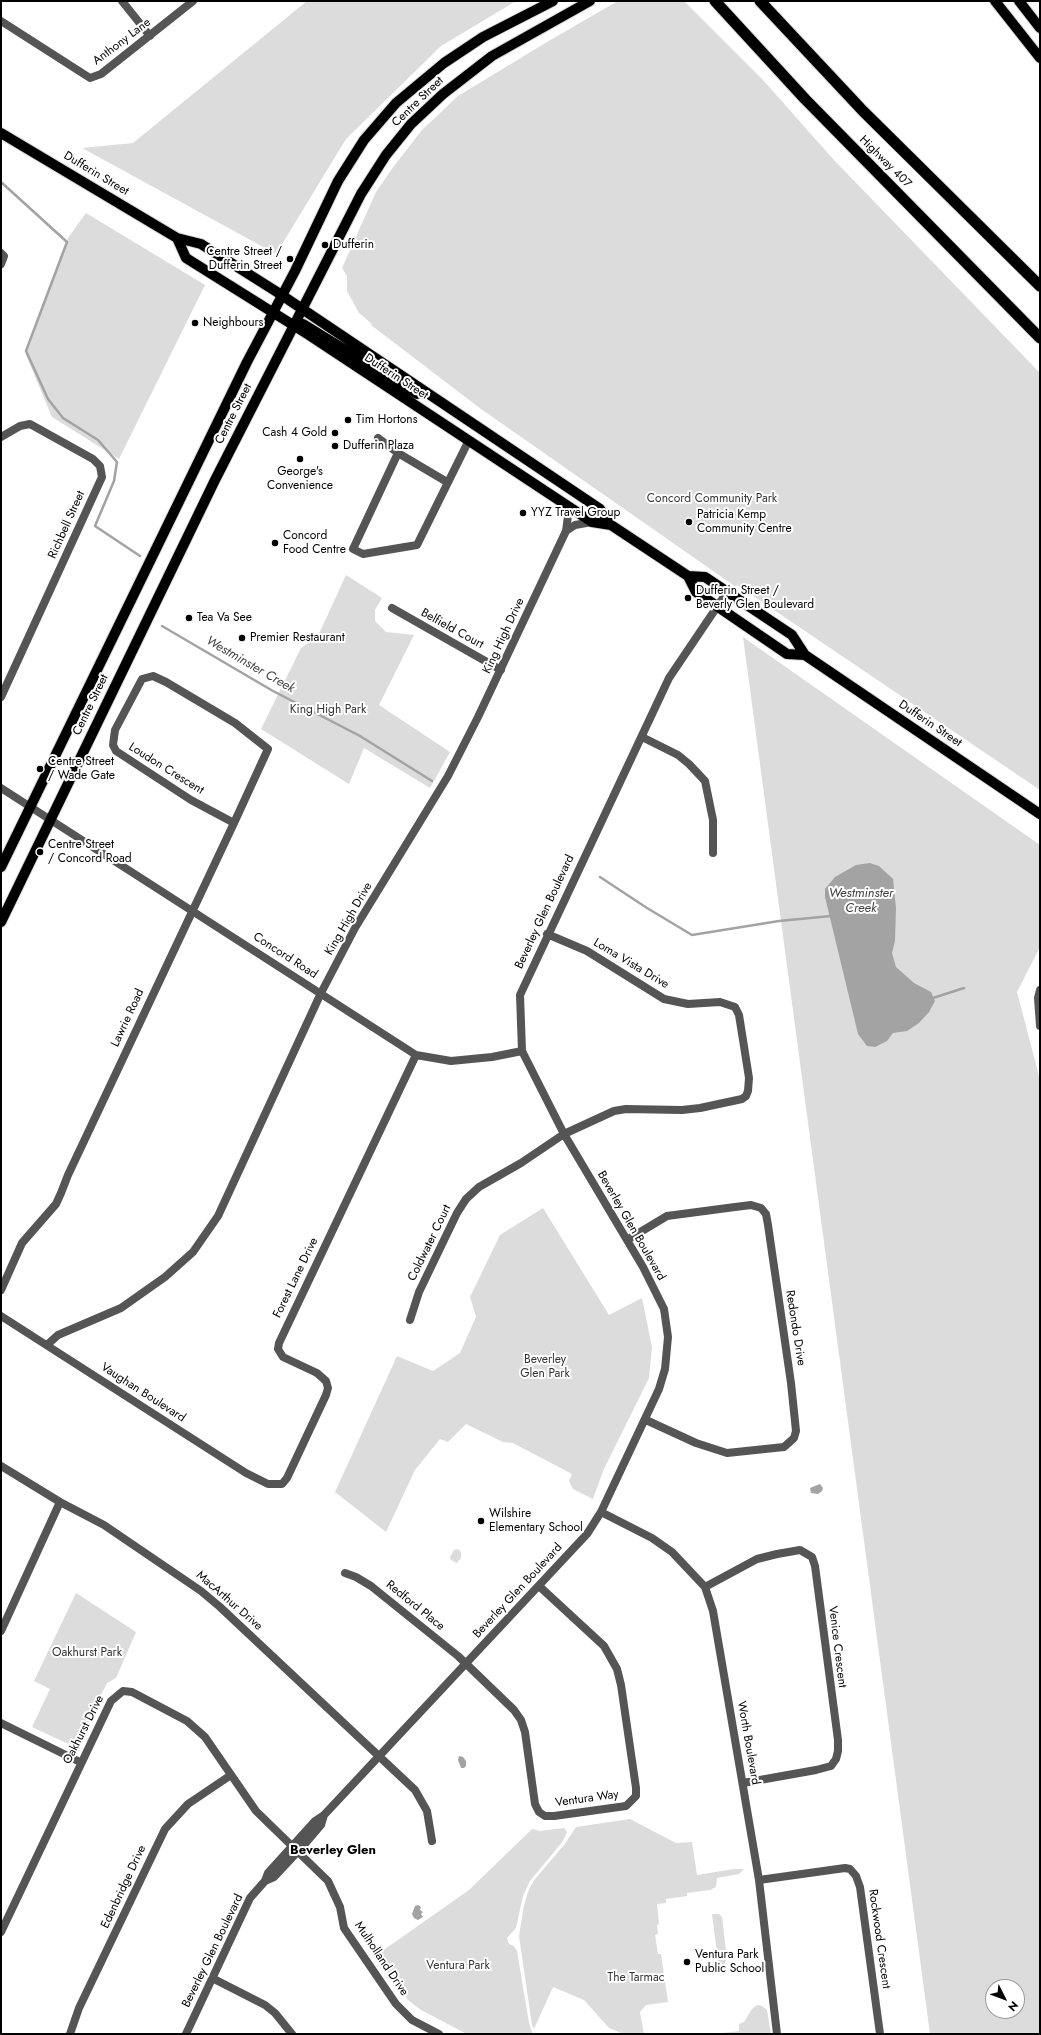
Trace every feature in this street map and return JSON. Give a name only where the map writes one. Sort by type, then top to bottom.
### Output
[{"type":"highway","name":"Highway 407","points":[[715,1],[805,99],[1040,338]]},
{"type":"highway","name":"Highway 407","points":[[760,1],[863,111],[1040,286]]},
{"type":"main road","name":"Centre Street","points":[[1,867],[261,335],[282,296],[338,181],[364,140],[396,103],[444,63],[483,37],[553,1]]},
{"type":"main road","name":"Centre Street","points":[[1,922],[215,480],[361,194],[386,155],[410,124],[443,94],[492,56],[590,1]]},
{"type":"main road","points":[[995,1],[1040,58]]},
{"type":"main road","points":[[1019,1],[1040,28]]},
{"type":"main road","name":"Dufferin Street","points":[[1,133],[177,238],[201,244],[282,296],[600,509],[611,525],[688,576],[696,592],[786,654],[805,655]]},
{"type":"main road","name":"Dufferin Street","points":[[177,238],[186,258],[273,313],[295,323],[592,522],[611,525]]},
{"type":"main road","points":[[261,335],[276,321],[284,319]]},
{"type":"main road","points":[[295,323],[427,400],[466,419]]},
{"type":"main road","name":"Dufferin Street","points":[[688,576],[705,577],[792,635],[805,655],[1040,814]]},
{"type":"street","points":[[122,1],[150,36]]},
{"type":"street","name":"Anthony Lane","points":[[1,21],[90,78],[101,74],[193,1]]},
{"type":"street","points":[[1,253],[4,256],[1,264]]},
{"type":"street","name":"Richbell Street","points":[[1,437],[20,426],[30,424],[93,460],[100,466],[102,477],[1,697]]},
{"type":"street","points":[[378,438],[447,482]]},
{"type":"street","points":[[398,452],[353,549],[363,554],[417,545],[468,440]]},
{"type":"street","name":"King High Drive","points":[[47,1345],[58,1335],[121,1308],[165,1277],[193,1252],[218,1216],[320,993],[355,928],[448,776],[501,670],[566,531],[568,516],[563,502]]},
{"type":"street","points":[[566,531],[575,525],[592,522]]},
{"type":"street","name":"Beverley Glen Boulevard","points":[[186,2034],[250,1898],[265,1881],[268,1873],[291,1846],[315,1821],[324,1814],[587,1534],[601,1512],[646,1420],[665,1369],[668,1337],[664,1309],[643,1267],[564,1134],[522,1051],[520,995],[547,934],[669,678],[727,592]]},
{"type":"street","name":"Belfield Court","points":[[392,608],[501,670]]},
{"type":"street","name":"Loudon Crescent","points":[[234,823],[191,800],[122,756],[113,744],[115,730],[142,679],[153,676],[235,723],[268,749]]},
{"type":"street","points":[[642,737],[678,755],[689,764],[705,782],[713,820],[713,853]]},
{"type":"street","name":"Lawrie Road","points":[[1,1290],[22,1243],[56,1204],[192,909],[268,749]]},
{"type":"street","name":"Concord Road","points":[[1,788],[192,909],[416,1055],[451,1061],[492,1057],[522,1051]]},
{"type":"street","name":"Loma Vista Drive","points":[[547,934],[587,951],[664,999],[688,1004],[720,1002],[735,1007],[739,1015],[748,1078],[748,1090],[746,1096],[742,1099],[682,1110],[626,1109],[614,1111],[564,1134]]},
{"type":"street","points":[[1040,990],[1038,998],[1040,1026]]},
{"type":"street","name":"Forest Lane Drive","points":[[274,1485],[282,1484],[287,1478],[328,1388],[326,1381],[317,1373],[283,1357],[278,1349],[278,1344],[416,1055]]},
{"type":"street","name":"Coldwater Court","points":[[410,1320],[419,1292],[457,1213],[466,1199],[479,1187],[521,1163],[564,1134]]},
{"type":"street","name":"Redondo Drive","points":[[627,1240],[667,1216],[743,1206],[757,1206],[761,1208],[766,1214],[768,1225],[791,1383],[796,1431],[794,1438],[784,1447],[727,1453],[696,1443],[646,1420]]},
{"type":"street","name":"Vaughan Boulevard","points":[[1,1316],[246,1473],[268,1484],[274,1485]]},
{"type":"street","name":"MacArthur Drive","points":[[1,1466],[60,1502],[104,1525],[201,1591],[379,1756],[419,1796],[429,1817],[432,1841]]},
{"type":"street","points":[[1,1631],[60,1502]]},
{"type":"street","name":"Worth Boulevard","points":[[601,1512],[652,1538],[672,1552],[705,1587],[713,1611],[759,1880],[777,2034]]},
{"type":"street","name":"Venice Crescent","points":[[705,1587],[757,1559],[785,1552],[800,1550],[806,1552],[812,1557],[815,1566],[838,1740],[838,1752],[836,1759],[831,1766],[816,1770],[743,1783]]},
{"type":"street","name":"Redford Place","points":[[345,1573],[356,1577],[371,1586],[466,1664]]},
{"type":"street","name":"Ventura Way","points":[[466,1664],[514,1710],[521,1720],[525,1732],[535,1804],[539,1812],[545,1816],[554,1816],[606,1810],[626,1806],[631,1802],[636,1796],[636,1788],[621,1684],[617,1669],[604,1646],[539,1586]]},
{"type":"street","name":"Oakhurst Drive","points":[[1,1932],[80,1762],[111,1701],[123,1691],[132,1692],[187,1721],[205,1737],[256,1811],[291,1846]]},
{"type":"street","points":[[1,1723],[80,1762]]},
{"type":"street","name":"Edenbridge Drive","points":[[70,2034],[79,2008],[165,1829],[188,1804],[231,1775]]},
{"type":"street","name":"Beverley Glen Boulevard","points":[[265,1881],[274,1877],[298,1852],[321,1825],[324,1814]]},
{"type":"street","name":"Mulholland Drive","points":[[291,1846],[328,1881],[340,1907],[344,1928],[396,2004],[412,2020],[439,2034]]},
{"type":"street","name":"Rockwood Crescent","points":[[759,1880],[846,1868],[850,1869],[856,1876],[860,1887],[880,2034]]},
{"type":"street","points":[[212,1978],[275,2012],[292,2034]]},
{"type":"green space","points":[[307,1],[516,1],[441,46],[346,139],[276,254],[82,148],[133,143]]},
{"type":"green space","name":"Concord Community Park","points":[[618,1],[684,1],[763,80],[833,159],[1040,373],[1040,790],[737,585],[736,587],[481,409],[371,325],[372,324],[359,313],[347,291],[347,276],[342,268],[376,192],[422,130],[458,96]]},
{"type":"green space","points":[[86,213],[205,285],[119,459],[52,417],[26,355],[68,238]]},
{"type":"green space","name":"King High Park","points":[[346,575],[382,598],[375,610],[375,621],[386,632],[414,635],[379,705],[450,752],[430,788],[364,748],[349,784],[261,729],[301,648],[318,636]]},
{"type":"green space","points":[[743,637],[1040,845],[1040,947],[1017,992],[1040,1080],[1040,2034],[930,2034]]},
{"type":"green space","name":"Beverley Glen Park","points":[[543,1208],[609,1315],[642,1298],[652,1347],[649,1378],[603,1471],[593,1499],[573,1489],[569,1481],[572,1474],[513,1443],[503,1442],[466,1424],[448,1442],[440,1439],[415,1470],[386,1532],[335,1492],[397,1356],[433,1371],[460,1353],[476,1317],[470,1297],[500,1235]]},
{"type":"green space","points":[[458,1549],[461,1552],[461,1558],[457,1563],[451,1560],[450,1557],[454,1550]]},
{"type":"green space","name":"Oakhurst Park","points":[[76,1593],[136,1632],[116,1678],[107,1683],[75,1747],[32,1727],[50,1689],[34,1681]]},
{"type":"green space","name":"The Tarmac","points":[[630,1819],[676,1843],[692,1842],[697,1875],[734,1869],[744,1869],[739,1874],[717,1878],[716,1887],[710,1890],[687,1893],[687,1896],[666,1899],[666,1903],[657,1904],[659,1924],[657,1925],[658,1934],[655,1935],[658,1954],[661,1954],[668,2002],[646,2005],[640,2012],[644,2034],[624,2034],[609,2028],[584,2000],[553,1987],[534,2029],[532,2025],[519,1936],[524,1905],[529,1889],[535,1879],[564,1845],[576,1827]]},
{"type":"green space","name":"Ventura Park","points":[[564,1828],[567,1832],[563,1841],[530,1881],[523,1896],[516,1928],[507,1938],[509,1944],[514,1946],[517,1951],[529,2023],[533,2034],[467,2034],[421,2010],[408,2000],[375,1956],[469,1890],[532,1829],[540,1831]]},
{"type":"green space","points":[[712,1914],[719,1914],[722,1917],[727,1959],[723,1967],[719,1968]]},
{"type":"green space","points":[[757,2005],[762,2006],[767,2010],[771,2034],[715,2034],[739,2031],[739,2024],[744,2022],[752,2009]]},
{"type":"water","name":"Westminster Creek","points":[[870,863],[879,866],[893,879],[896,908],[895,941],[892,953],[896,967],[914,983],[931,992],[935,1001],[929,1012],[919,1023],[907,1031],[893,1033],[887,1041],[875,1047],[867,1046],[858,1034],[825,897],[825,889],[835,877],[856,865]]},
{"type":"water","points":[[820,1484],[823,1488],[822,1491],[818,1494],[811,1493],[810,1488]]},
{"type":"water","points":[[459,1756],[463,1757],[466,1761],[466,1766],[464,1768],[461,1768],[458,1760]]},
{"type":"water","points":[[418,1905],[421,1907],[420,1910],[423,1912],[421,1914],[423,1917],[418,1920],[414,1918],[412,1914],[415,1906]]},
{"type":"waterway","name":"Westminster Creek","points":[[1,182],[67,242],[26,351],[48,399],[63,418],[98,440],[117,462],[114,481],[95,526],[140,556]]},
{"type":"waterway","name":"Westminster Creek","points":[[162,626],[273,691],[360,736],[432,781]]},
{"type":"waterway","name":"Westminster Creek","points":[[600,877],[692,935],[779,921],[831,916]]},
{"type":"waterway","name":"Westminster Creek","points":[[933,998],[964,988]]},
{"type":"place","name":"Dufferin","points":[[325,245]]},
{"type":"place","name":"Centre Street / Dufferin Street","points":[[290,259]]},
{"type":"place","name":"Neighbours","points":[[195,323]]},
{"type":"place","name":"Tim Hortons","points":[[348,420]]},
{"type":"place","name":"Cash 4 Gold","points":[[335,433]]},
{"type":"place","name":"Dufferin Plaza","points":[[335,446]]},
{"type":"place","name":"George's Convenience","points":[[300,459]]},
{"type":"place","name":"YYZ Travel Group","points":[[523,513]]},
{"type":"place","name":"Patricia Kemp Community Centre","points":[[689,522]]},
{"type":"place","name":"Concord Food Centre","points":[[275,543]]},
{"type":"place","name":"Dufferin Street / Beverly Glen Boulevard","points":[[688,598]]},
{"type":"place","name":"Tea Va See","points":[[189,618]]},
{"type":"place","name":"Premier Restaurant","points":[[242,638]]},
{"type":"place","name":"Centre Street / Wade Gate","points":[[40,769]]},
{"type":"place","name":"Centre Street / Concord Road","points":[[40,852]]},
{"type":"place","name":"Wilshire Elementary School","points":[[481,1521]]},
{"type":"place","name":"Ventura Park Public School","points":[[687,1962]]},
{"type":"district","name":"Beverley Glen","points":[[333,1851]]}]
